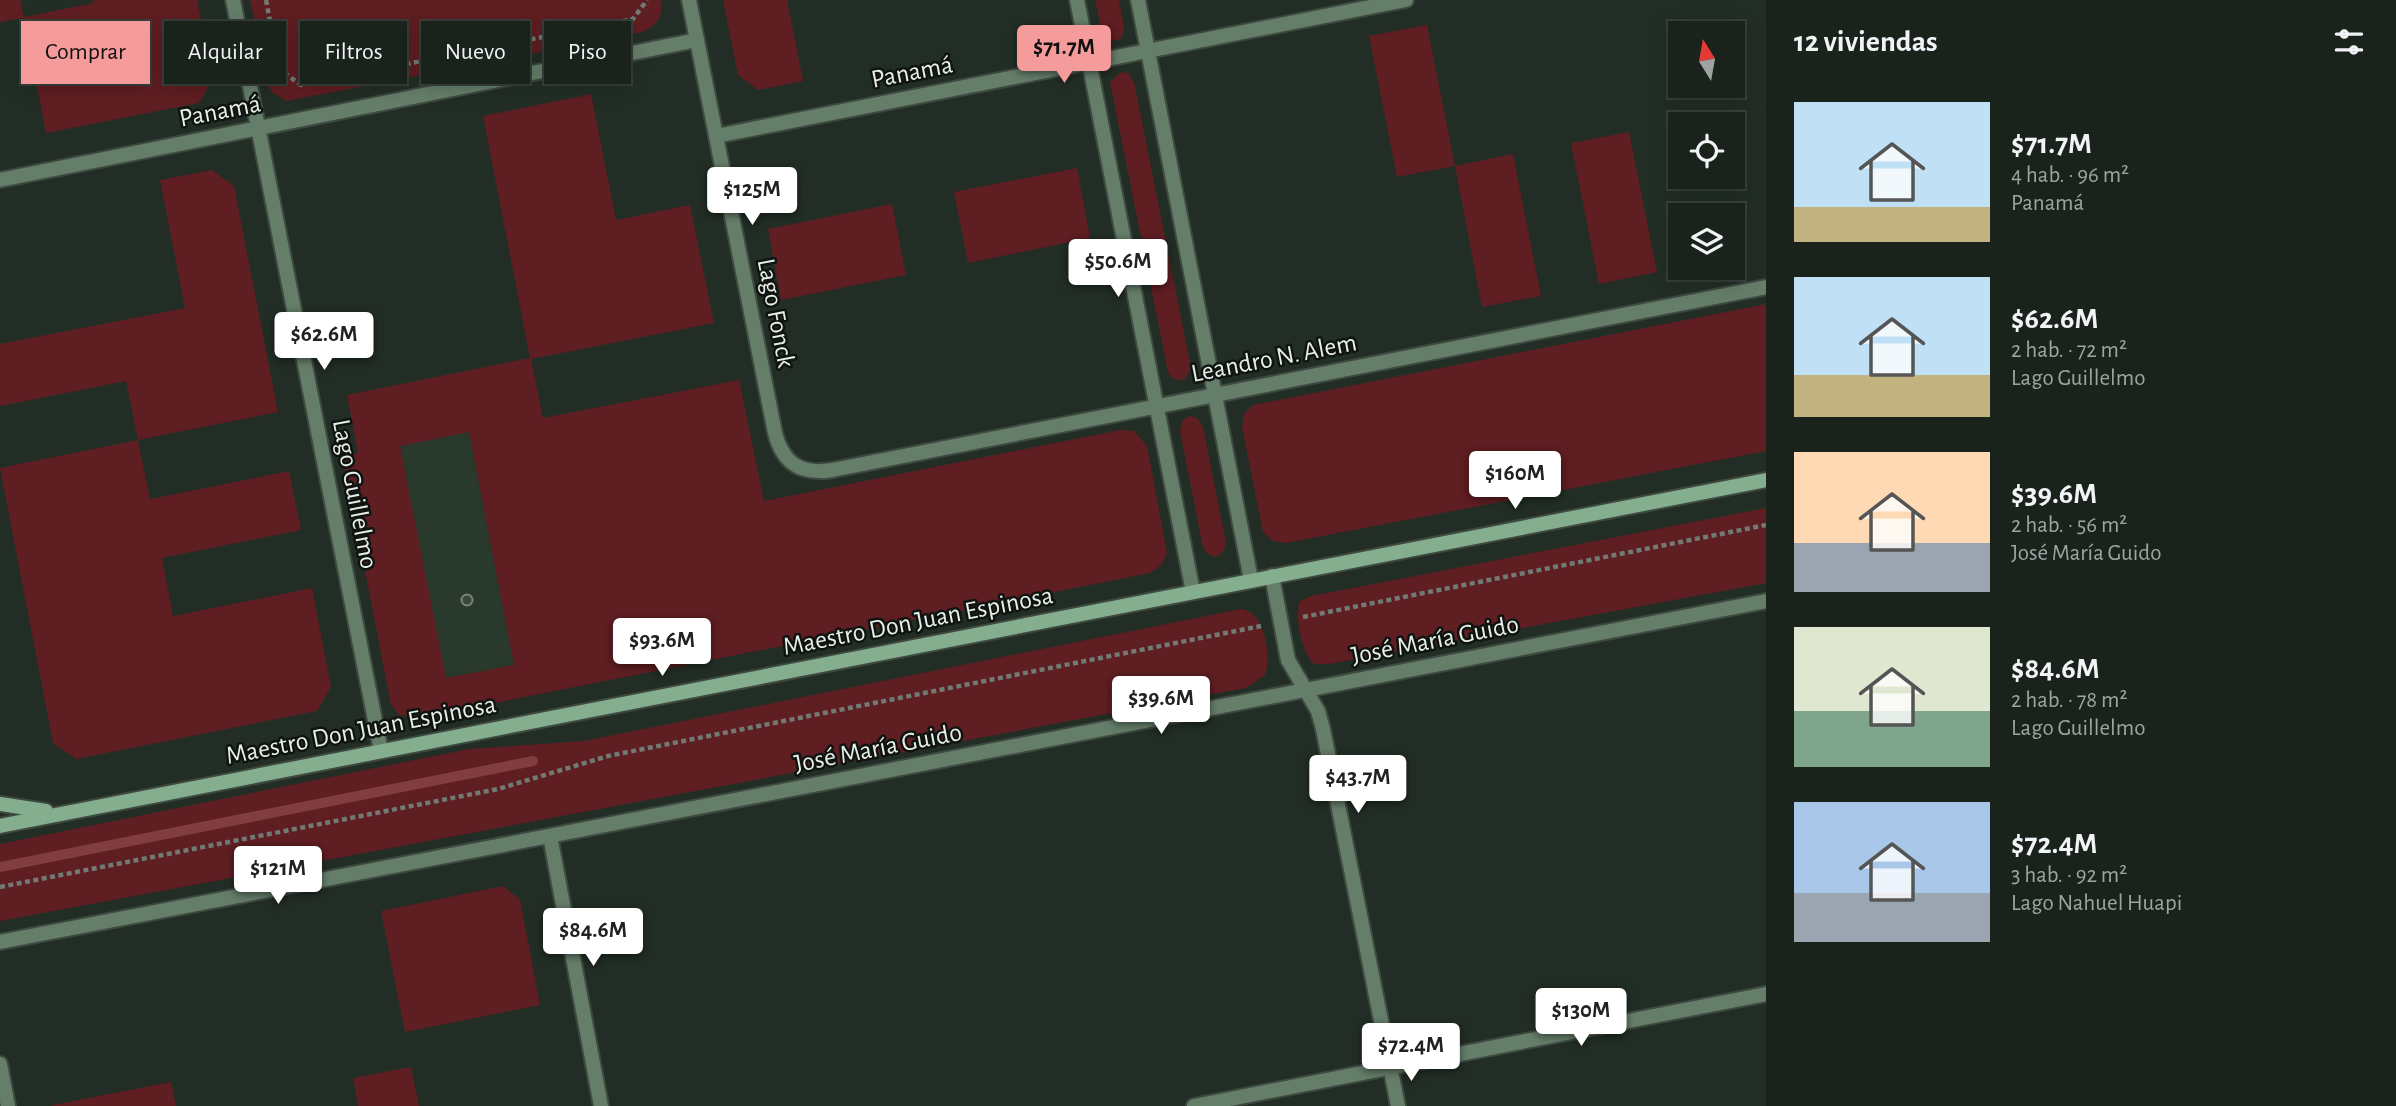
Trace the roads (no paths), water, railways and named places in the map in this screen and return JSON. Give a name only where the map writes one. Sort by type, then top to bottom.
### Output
[{"type":"main road","name":"Maestro Don Juan Espinosa","points":[[0,826],[1766,480]]},
{"type":"main road","name":"Maestro Don Juan Espinosa","points":[[1,800],[37,811],[79,810]]},
{"type":"street","name":"Lago Guillelmo","points":[[233,0],[381,751]]},
{"type":"street","name":"Lago Fonck","points":[[689,0],[775,433],[784,457],[792,466]]},
{"type":"street","points":[[1077,0],[1193,592]]},
{"type":"street","points":[[1138,0],[1251,580]]},
{"type":"street","name":"Panamá","points":[[716,135],[1406,0]]},
{"type":"street","name":"Panamá","points":[[0,180],[697,40]]},
{"type":"street","name":"Leandro N. Alem","points":[[792,466],[804,471],[832,470],[1766,287]]},
{"type":"street","points":[[1272,576],[1292,670],[1318,711],[1323,729],[1398,1106]]},
{"type":"street","name":"José María Guido","points":[[0,942],[1766,601]]},
{"type":"street","points":[[550,836],[601,1106]]},
{"type":"street","points":[[1194,1106],[1766,994]]},
{"type":"street","points":[[0,1064],[8,1106]]},
{"type":"waterway","points":[[0,867],[533,761]]}]
